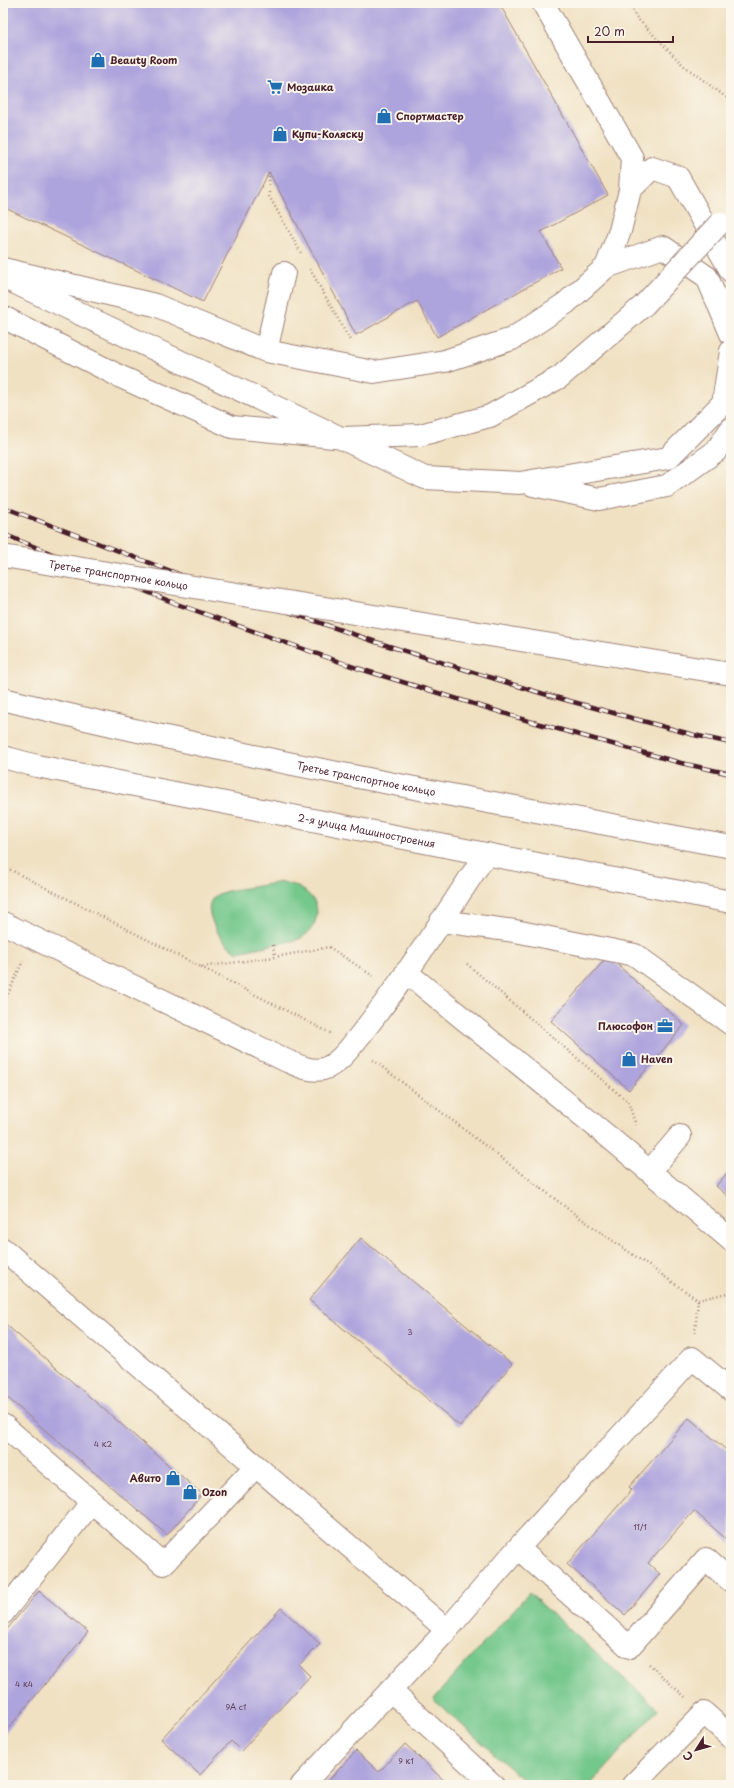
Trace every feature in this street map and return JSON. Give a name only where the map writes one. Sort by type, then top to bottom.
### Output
[{"type":"main road","points":[[543,3],[632,158],[630,190],[620,232],[606,267]]},
{"type":"main road","points":[[630,190],[652,168],[678,177],[731,271]]},
{"type":"main road","points":[[3,317],[121,376],[232,427],[344,438],[420,435],[490,416],[560,378],[644,305],[726,219]]},
{"type":"main road","points":[[3,269],[156,304],[266,351],[374,372],[445,361],[512,339],[566,304],[606,267],[663,247],[707,277],[731,334]]},
{"type":"main road","points":[[266,351],[284,272]]},
{"type":"main road","points":[[3,277],[344,438],[425,478],[520,483],[599,499],[667,486],[716,451],[731,428]]},
{"type":"main road","points":[[520,483],[668,458],[723,403],[731,351]]},
{"type":"main road","name":"Третье транспортное кольцо","points":[[3,556],[731,674]]},
{"type":"main road","name":"Третье транспортное кольцо","points":[[3,699],[211,748],[372,781],[731,848]]},
{"type":"main road","name":"2-я улица Машиностроения","points":[[3,757],[37,766],[731,902]]},
{"type":"main road","points":[[3,923],[35,937],[285,1060],[307,1069],[324,1069],[338,1061],[353,1045],[441,922],[486,854]]},
{"type":"main road","points":[[441,922],[515,931],[635,955],[731,1024]]},
{"type":"main road","points":[[406,972],[650,1171],[731,1240]]},
{"type":"main road","points":[[650,1171],[680,1136]]},
{"type":"main road","points":[[3,1248],[447,1630]]},
{"type":"main road","points":[[302,1785],[447,1630],[518,1548],[692,1358],[731,1390]]},
{"type":"main road","points":[[3,1425],[163,1564],[256,1466]]},
{"type":"main road","points":[[3,1613],[92,1502]]},
{"type":"main road","points":[[518,1548],[629,1646],[706,1559],[731,1581]]},
{"type":"main road","points":[[391,1691],[493,1785]]},
{"type":"main road","points":[[633,1785],[704,1713],[731,1737]]},
{"type":"path","points":[[629,3],[636,16],[683,65],[731,101]]},
{"type":"path","points":[[269,172],[269,196],[304,258]]},
{"type":"path","points":[[308,264],[354,347]]},
{"type":"path","points":[[3,1004],[35,937]]},
{"type":"path","points":[[273,945],[274,957]]},
{"type":"path","points":[[467,964],[628,1102],[637,1128]]},
{"type":"path","points":[[201,967],[353,1045],[576,1215],[698,1300],[731,1292]]},
{"type":"path","points":[[692,1358],[698,1300]]},
{"type":"path","points":[[629,1646],[704,1713]]},
{"type":"green space","points":[[282,882],[305,891],[315,903],[317,908],[316,919],[308,933],[299,939],[292,941],[238,952],[229,946],[220,936],[213,923],[210,913],[210,905],[216,895],[222,892]]},
{"type":"green space","points":[[529,1593],[658,1709],[590,1785],[529,1785],[433,1699]]},
{"type":"building","name":"Мозаика","points":[[3,3],[499,3],[608,195],[541,232],[561,268],[437,337],[417,301],[356,335],[269,172],[203,302],[3,207]]},
{"type":"building","points":[[608,956],[684,1025],[629,1090],[551,1021]]},
{"type":"building","points":[[731,1168],[731,1199],[716,1186]]},
{"type":"building","points":[[361,1238],[512,1364],[460,1426],[309,1300]]},
{"type":"building","points":[[3,1322],[202,1494],[167,1535],[3,1394]]},
{"type":"building","points":[[689,1418],[731,1454],[731,1543],[694,1511],[648,1563],[660,1574],[625,1615],[567,1564],[632,1490],[629,1487]]},
{"type":"building","points":[[39,1591],[88,1632],[3,1735],[3,1634]]},
{"type":"building","points":[[281,1608],[320,1644],[299,1665],[310,1676],[241,1751],[231,1741],[200,1775],[161,1739]]},
{"type":"building","points":[[405,1744],[449,1785],[324,1785],[356,1751],[379,1772]]},
{"type":"railway","points":[[3,507],[184,576],[376,642],[544,694],[694,735],[731,743]]},
{"type":"railway","points":[[3,534],[177,604],[357,668],[529,721],[681,763],[731,774]]},
{"type":"place","name":"Beauty Room","points":[[98,60]]},
{"type":"place","name":"Мозаика","points":[[275,87]]},
{"type":"place","name":"Спортмастер","points":[[384,116]]},
{"type":"place","name":"Купи-Коляску","points":[[280,134]]},
{"type":"place","name":"Плюсофон","points":[[665,1026]]},
{"type":"place","name":"Haven","points":[[629,1059]]},
{"type":"place","name":"Авито","points":[[173,1478]]},
{"type":"place","name":"Ozon","points":[[190,1492]]}]
